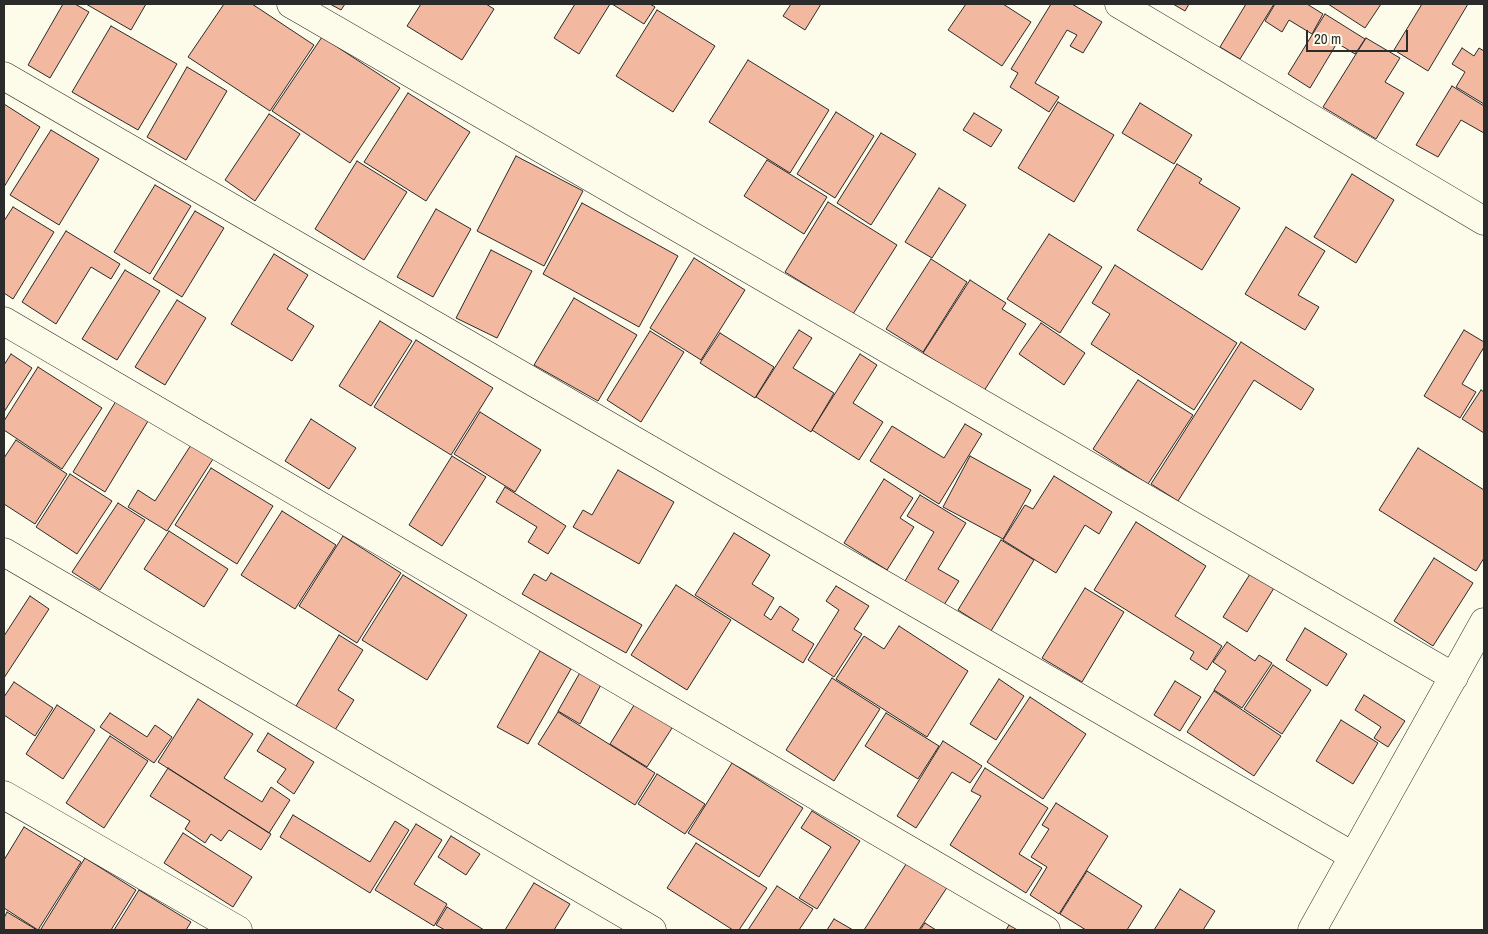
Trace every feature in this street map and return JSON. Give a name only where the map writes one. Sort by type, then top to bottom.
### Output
[{"type":"street","points":[[291,4],[1454,677]]},
{"type":"street","points":[[1119,4],[1484,221]]},
{"type":"street","points":[[4,76],[1353,856]]},
{"type":"street","points":[[4,321],[1046,930]]},
{"type":"street","points":[[4,552],[652,930]]},
{"type":"street","points":[[1312,930],[1484,622]]},
{"type":"street","points":[[4,795],[238,930]]},
{"type":"building","points":[[63,4],[75,4],[89,12],[50,78],[28,65]]},
{"type":"building","points":[[86,4],[146,4],[131,30]]},
{"type":"building","points":[[224,4],[252,4],[314,45],[270,111],[188,57]]},
{"type":"building","points":[[330,4],[345,4],[341,10]]},
{"type":"building","points":[[421,4],[486,4],[494,9],[462,60],[407,26]]},
{"type":"building","points":[[575,4],[610,4],[579,54],[554,38]]},
{"type":"building","points":[[612,4],[650,4],[655,7],[644,24]]},
{"type":"building","points":[[791,4],[821,4],[805,30],[783,16]]},
{"type":"building","points":[[966,4],[1003,4],[1031,22],[1002,66],[948,30]]},
{"type":"building","points":[[1051,4],[1072,4],[1102,22],[1083,53],[1070,46],[1077,35],[1067,30],[1035,83],[1059,97],[1049,112],[1010,87],[1018,73],[1011,69]]},
{"type":"building","points":[[1173,4],[1189,4],[1185,11]]},
{"type":"building","points":[[1246,4],[1274,4],[1240,59],[1220,47]]},
{"type":"building","points":[[1275,4],[1307,4],[1323,14],[1312,34],[1289,20],[1282,32],[1265,21]]},
{"type":"building","points":[[1328,4],[1381,4],[1365,28]]},
{"type":"building","points":[[1422,4],[1468,4],[1428,71],[1394,50]]},
{"type":"building","points":[[657,10],[715,46],[673,112],[616,76]]},
{"type":"building","points":[[1325,14],[1365,39],[1355,54],[1337,43],[1310,88],[1288,74]]},
{"type":"building","points":[[111,26],[177,64],[138,130],[72,92]]},
{"type":"building","points":[[322,37],[400,88],[350,163],[272,111]]},
{"type":"building","points":[[1366,38],[1400,58],[1385,82],[1404,93],[1376,139],[1323,107]]},
{"type":"building","points":[[1462,48],[1474,56],[1479,48],[1484,51],[1484,104],[1456,87],[1465,72],[1452,64]]},
{"type":"building","points":[[748,60],[829,110],[790,173],[709,122]]},
{"type":"building","points":[[187,67],[227,91],[186,160],[147,137]]},
{"type":"building","points":[[1452,86],[1484,106],[1484,133],[1461,120],[1438,157],[1416,145]]},
{"type":"building","points":[[408,93],[470,132],[426,201],[364,162]]},
{"type":"building","points":[[1058,102],[1114,135],[1074,202],[1018,168]]},
{"type":"building","points":[[1140,103],[1192,135],[1174,164],[1122,133]]},
{"type":"building","points":[[4,104],[40,127],[4,187]]},
{"type":"building","points":[[836,112],[874,136],[835,198],[797,174]]},
{"type":"building","points":[[974,113],[1002,130],[991,147],[963,130]]},
{"type":"building","points":[[269,114],[300,134],[255,201],[225,180]]},
{"type":"building","points":[[51,130],[99,159],[59,225],[10,195]]},
{"type":"building","points":[[881,133],[916,154],[871,225],[837,203]]},
{"type":"building","points":[[516,156],[583,191],[544,266],[477,231]]},
{"type":"building","points":[[767,160],[827,197],[804,234],[744,196]]},
{"type":"building","points":[[357,161],[407,192],[364,260],[315,229]]},
{"type":"building","points":[[1177,164],[1202,179],[1199,183],[1240,208],[1202,270],[1137,230]]},
{"type":"building","points":[[1352,174],[1394,200],[1356,263],[1314,237]]},
{"type":"building","points":[[155,185],[191,206],[150,274],[114,252]]},
{"type":"building","points":[[939,188],[966,205],[932,258],[905,242]]},
{"type":"building","points":[[828,202],[897,245],[853,314],[785,272]]},
{"type":"building","points":[[582,203],[678,256],[639,327],[543,274]]},
{"type":"building","points":[[13,207],[54,232],[13,299],[4,293],[4,221]]},
{"type":"building","points":[[436,209],[471,229],[433,297],[397,277]]},
{"type":"building","points":[[195,211],[224,228],[182,297],[153,279]]},
{"type":"building","points":[[1286,227],[1325,251],[1298,295],[1319,307],[1305,330],[1245,294]]},
{"type":"building","points":[[66,231],[120,264],[111,279],[91,267],[56,324],[22,302]]},
{"type":"building","points":[[1049,234],[1102,267],[1060,333],[1007,299]]},
{"type":"building","points":[[491,250],[532,271],[497,338],[456,318]]},
{"type":"building","points":[[274,254],[308,275],[287,309],[314,326],[292,361],[231,324]]},
{"type":"building","points":[[694,258],[745,290],[701,360],[650,328]]},
{"type":"building","points":[[931,259],[967,282],[923,352],[886,329]]},
{"type":"building","points":[[1115,265],[1237,343],[1194,410],[1091,344],[1110,314],[1092,303]]},
{"type":"building","points":[[125,270],[160,291],[117,360],[82,339]]},
{"type":"building","points":[[970,280],[1006,303],[1002,309],[1026,324],[984,391],[923,353]]},
{"type":"building","points":[[574,298],[637,335],[598,401],[534,365]]},
{"type":"building","points":[[177,300],[206,318],[165,385],[135,367]]},
{"type":"building","points":[[380,321],[412,341],[371,406],[339,386]]},
{"type":"building","points":[[1041,323],[1085,353],[1064,385],[1019,354]]},
{"type":"building","points":[[799,330],[812,338],[793,368],[834,393],[811,432],[756,397]]},
{"type":"building","points":[[1464,330],[1484,342],[1484,347],[1462,384],[1476,392],[1460,418],[1424,396]]},
{"type":"building","points":[[650,331],[684,352],[641,422],[607,400]]},
{"type":"building","points":[[720,333],[774,367],[755,398],[700,363]]},
{"type":"building","points":[[416,340],[493,388],[451,455],[374,407]]},
{"type":"building","points":[[1241,342],[1314,389],[1301,410],[1254,380],[1178,501],[1151,484]]},
{"type":"building","points":[[11,354],[32,368],[4,412],[4,365]]},
{"type":"building","points":[[860,354],[877,365],[853,403],[883,422],[859,460],[812,430]]},
{"type":"building","points":[[38,367],[102,408],[62,469],[4,430],[4,421]]},
{"type":"building","points":[[1138,380],[1193,415],[1148,484],[1093,449]]},
{"type":"building","points":[[1481,390],[1484,392],[1484,433],[1462,419]]},
{"type":"building","points":[[116,401],[148,421],[105,492],[73,472]]},
{"type":"building","points":[[480,412],[541,450],[515,492],[454,454]]},
{"type":"building","points":[[311,419],[356,448],[329,489],[285,461]]},
{"type":"building","points":[[965,424],[982,434],[939,504],[870,461],[892,426],[944,458]]},
{"type":"building","points":[[16,440],[67,474],[35,524],[4,504],[4,458]]},
{"type":"building","points":[[191,445],[213,459],[167,531],[128,507],[138,490],[155,501]]},
{"type":"building","points":[[1418,448],[1484,490],[1484,558],[1476,571],[1379,510]]},
{"type":"building","points":[[452,456],[486,477],[442,546],[409,525]]},
{"type":"building","points":[[970,456],[1031,490],[1003,539],[943,507]]},
{"type":"building","points":[[211,468],[273,506],[237,564],[175,525]]},
{"type":"building","points":[[618,470],[674,502],[639,564],[573,527],[583,510],[592,515]]},
{"type":"building","points":[[70,474],[112,501],[77,554],[36,527]]},
{"type":"building","points":[[1054,476],[1112,512],[1099,534],[1085,525],[1056,573],[1003,540],[1025,505],[1033,509]]},
{"type":"building","points":[[884,479],[913,498],[900,518],[914,527],[887,570],[844,543]]},
{"type":"building","points":[[505,487],[566,526],[548,554],[528,542],[537,527],[496,502]]},
{"type":"building","points":[[920,495],[966,523],[938,569],[959,581],[944,605],[905,581],[934,532],[907,516]]},
{"type":"building","points":[[118,503],[145,520],[100,590],[72,572]]},
{"type":"building","points":[[282,511],[336,545],[295,609],[241,575]]},
{"type":"building","points":[[1136,522],[1206,566],[1175,616],[1222,646],[1207,670],[1190,659],[1194,652],[1094,590]]},
{"type":"building","points":[[169,531],[228,569],[204,607],[144,569]]},
{"type":"building","points":[[734,533],[770,555],[752,584],[774,598],[764,615],[771,620],[780,606],[799,619],[792,630],[814,644],[803,663],[695,595]]},
{"type":"building","points":[[343,536],[401,573],[357,643],[299,606]]},
{"type":"building","points":[[1001,540],[1034,560],[991,631],[958,610]]},
{"type":"building","points":[[1434,558],[1473,583],[1433,646],[1394,621]]},
{"type":"building","points":[[551,573],[642,625],[626,653],[522,594],[534,574],[546,581]]},
{"type":"building","points":[[1250,574],[1274,588],[1247,632],[1223,617]]},
{"type":"building","points":[[403,575],[467,615],[427,680],[362,640]]},
{"type":"building","points":[[676,585],[731,620],[687,690],[631,655]]},
{"type":"building","points":[[836,586],[869,606],[854,629],[862,634],[834,677],[808,660],[839,610],[826,601]]},
{"type":"building","points":[[1085,588],[1124,612],[1082,682],[1042,658]]},
{"type":"building","points":[[30,596],[49,609],[4,678],[4,636]]},
{"type":"building","points":[[899,626],[968,671],[927,737],[836,679],[864,636],[884,649]]},
{"type":"building","points":[[1305,628],[1347,654],[1327,686],[1286,660]]},
{"type":"building","points":[[339,635],[363,650],[338,690],[354,700],[335,730],[296,706]]},
{"type":"building","points":[[1227,642],[1255,661],[1259,655],[1272,663],[1242,708],[1214,690],[1226,671],[1213,662]]},
{"type":"building","points":[[540,651],[571,669],[528,744],[497,727]]},
{"type":"building","points":[[1273,665],[1311,690],[1282,734],[1244,709]]},
{"type":"building","points":[[582,669],[603,681],[580,724],[558,711]]},
{"type":"building","points":[[832,678],[880,709],[834,781],[786,750]]},
{"type":"building","points":[[999,679],[1024,696],[996,740],[970,724]]},
{"type":"building","points":[[1175,681],[1201,697],[1180,731],[1154,715]]},
{"type":"building","points":[[14,682],[53,708],[35,736],[4,715],[4,697]]},
{"type":"building","points":[[1214,691],[1281,736],[1254,776],[1187,732]]},
{"type":"building","points":[[1364,695],[1405,721],[1388,747],[1374,738],[1381,727],[1355,710]]},
{"type":"building","points":[[1030,697],[1086,734],[1043,799],[987,762]]},
{"type":"building","points":[[198,699],[253,734],[224,778],[262,802],[271,787],[290,800],[269,833],[158,762]]},
{"type":"building","points":[[636,702],[674,725],[647,767],[610,744]]},
{"type":"building","points":[[57,705],[95,730],[63,779],[26,754]]},
{"type":"building","points":[[558,712],[655,773],[635,805],[538,744]]},
{"type":"building","points":[[110,713],[147,737],[155,725],[172,737],[154,763],[100,727]]},
{"type":"building","points":[[886,713],[939,746],[918,779],[865,746]]},
{"type":"building","points":[[1341,720],[1378,743],[1353,784],[1316,761]]},
{"type":"building","points":[[268,733],[314,762],[294,794],[277,782],[286,769],[257,751]]},
{"type":"building","points":[[110,736],[148,761],[104,828],[66,803]]},
{"type":"building","points":[[943,741],[982,766],[970,783],[952,772],[916,828],[897,816]]},
{"type":"building","points":[[732,763],[803,808],[759,877],[688,833]]},
{"type":"building","points":[[168,768],[271,834],[261,850],[229,830],[221,841],[211,834],[205,843],[185,829],[190,821],[150,796]]},
{"type":"building","points":[[985,768],[1048,808],[1019,854],[1042,868],[1026,893],[950,845],[981,796],[971,791]]},
{"type":"building","points":[[657,774],[705,804],[685,834],[638,804]]},
{"type":"building","points":[[1056,803],[1108,836],[1059,914],[1030,895],[1047,867],[1031,857],[1049,829],[1042,825]]},
{"type":"building","points":[[812,811],[860,841],[817,909],[799,898],[831,847],[801,828]]},
{"type":"building","points":[[293,815],[370,862],[395,821],[409,830],[370,893],[280,837]]},
{"type":"building","points":[[416,824],[442,840],[414,884],[447,904],[434,926],[375,890]]},
{"type":"building","points":[[24,827],[81,862],[38,930],[4,908],[4,860]]},
{"type":"building","points":[[183,833],[252,877],[233,907],[164,863]]},
{"type":"building","points":[[451,836],[480,854],[466,875],[438,857]]},
{"type":"building","points":[[696,843],[767,888],[739,930],[733,930],[667,888]]},
{"type":"building","points":[[85,858],[136,890],[111,930],[41,929]]},
{"type":"building","points":[[908,861],[948,886],[919,930],[864,930]]},
{"type":"building","points":[[1087,871],[1142,906],[1127,930],[1086,930],[1060,914]]},
{"type":"building","points":[[534,883],[570,904],[554,930],[505,930]]},
{"type":"building","points":[[777,886],[813,909],[799,930],[748,930]]},
{"type":"building","points":[[1180,889],[1215,911],[1203,930],[1154,930]]},
{"type":"building","points":[[139,890],[191,922],[186,930],[114,930]]},
{"type":"building","points":[[447,907],[484,930],[445,930],[436,925]]},
{"type":"building","points":[[7,912],[37,930],[4,930],[4,918]]},
{"type":"building","points":[[834,919],[853,930],[827,930]]},
{"type":"building","points":[[925,923],[936,930],[920,930]]},
{"type":"building","points":[[1009,925],[1018,930],[1006,930]]}]
